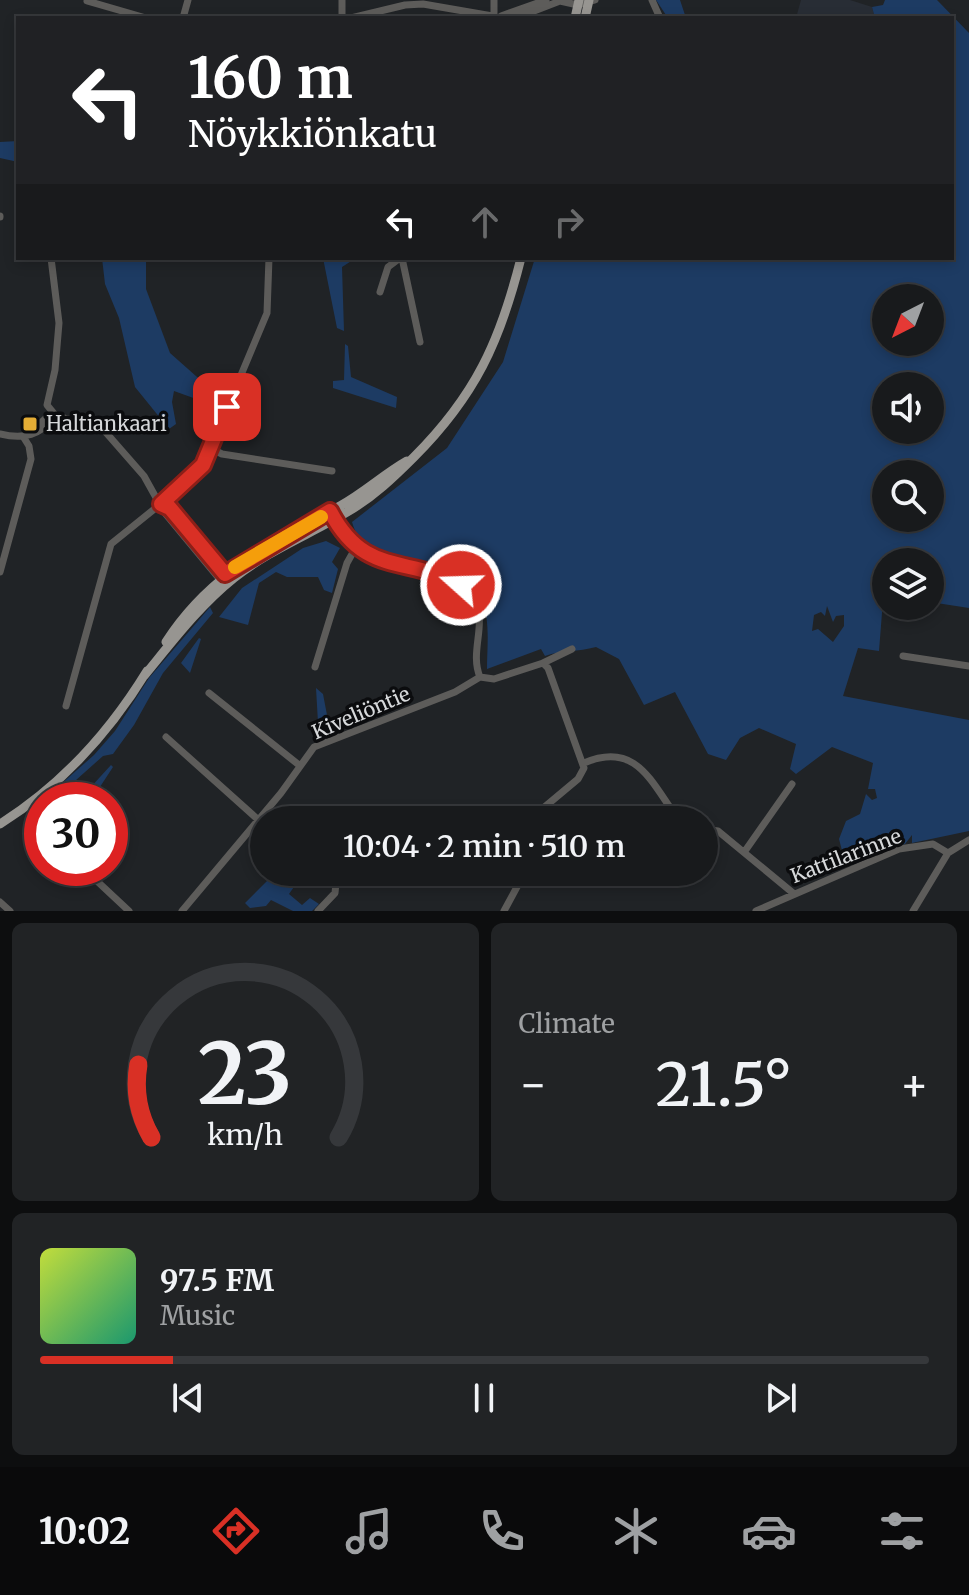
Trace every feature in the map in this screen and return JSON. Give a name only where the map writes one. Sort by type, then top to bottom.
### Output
[{"type":"main road","points":[[0,824],[77,764],[223,579],[332,515],[373,496],[452,417],[484,366],[506,315],[520,260]]},
{"type":"street","points":[[503,16],[546,0]]},
{"type":"street","points":[[87,1],[139,16]]},
{"type":"street","points":[[521,16],[560,1],[586,1]]},
{"type":"street","points":[[370,16],[423,4],[494,16]]},
{"type":"street","points":[[51,260],[59,323],[55,370],[47,405],[56,416]]},
{"type":"street","points":[[66,706],[109,549],[199,469],[267,313],[269,260]]},
{"type":"street","points":[[380,292],[388,267],[398,260]]},
{"type":"street","points":[[401,260],[420,342]]},
{"type":"street","points":[[24,438],[46,418],[56,416],[95,424],[107,432],[223,579]]},
{"type":"street","points":[[0,434],[24,438],[31,459],[0,572]]},
{"type":"street","points":[[210,448],[222,454],[332,471]]},
{"type":"street","points":[[332,515],[356,547],[375,559],[450,579],[467,589],[480,617],[474,656],[480,677]]},
{"type":"street","points":[[315,667],[347,563],[356,547]]},
{"type":"street","name":"Kiveliöntie","points":[[272,806],[299,765],[322,742],[455,692],[480,677],[494,679],[543,663],[572,649]]},
{"type":"street","points":[[903,656],[969,666]]},
{"type":"street","points":[[543,663],[548,668],[584,763],[578,779],[546,806]]},
{"type":"street","points":[[209,693],[299,765]]},
{"type":"street","points":[[166,737],[250,812]]},
{"type":"street","points":[[584,763],[612,755],[637,767],[651,777],[670,806]]},
{"type":"street","points":[[745,851],[792,784]]},
{"type":"street","points":[[718,831],[793,893]]},
{"type":"street","name":"Kiveliöntie","points":[[182,911],[250,834]]},
{"type":"street","points":[[917,910],[948,853],[969,840]]},
{"type":"street","name":"Kattilarinne","points":[[756,911],[899,849],[933,844],[948,853]]},
{"type":"street","points":[[102,886],[129,911]]},
{"type":"street","points":[[318,911],[335,893],[336,886]]},
{"type":"street","points":[[504,911],[517,886]]},
{"type":"street","points":[[0,902],[10,911]]},
{"type":"shaded area","points":[[656,0],[680,0],[685,16],[667,16]]},
{"type":"shaded area","points":[[801,0],[850,0],[872,7],[874,16],[797,16]]},
{"type":"shaded area","points":[[885,0],[937,0],[953,16],[874,16],[872,7],[883,5]]},
{"type":"shaded area","points":[[954,18],[969,33],[969,608],[944,604],[944,548],[872,548],[872,620],[881,620],[879,651],[858,648],[843,696],[969,720],[969,831],[912,843],[912,835],[905,844],[846,866],[839,839],[846,821],[860,814],[866,794],[872,800],[877,798],[875,789],[868,789],[873,763],[832,747],[796,774],[790,769],[796,744],[759,728],[740,738],[726,760],[708,754],[675,692],[644,705],[619,659],[596,647],[545,656],[541,649],[487,669],[486,613],[480,596],[468,581],[452,572],[375,551],[361,540],[352,522],[447,448],[503,362],[534,260],[954,260]],"holes":[[[827,606],[833,622],[836,616],[844,615],[844,626],[833,642],[818,629],[812,631],[814,615],[821,612],[825,616]]]},
{"type":"shaded area","points":[[16,141],[16,162],[0,158],[0,142]]},
{"type":"shaded area","points":[[102,260],[146,260],[146,289],[170,353],[223,400],[221,408],[174,391],[172,402],[176,424],[169,429],[135,387],[119,318],[105,284]]},
{"type":"shaded area","points":[[323,260],[353,260],[342,267],[344,331],[337,328]]},
{"type":"shaded area","points":[[345,344],[348,346],[351,377],[397,397],[396,408],[333,388],[333,381],[344,380]]},
{"type":"shaded area","points":[[326,541],[340,548],[332,562],[338,569],[332,593],[324,590],[318,577],[287,577],[276,572],[259,583],[248,625],[219,617],[242,588],[303,548]]},
{"type":"shaded area","points":[[210,607],[213,613],[163,673],[134,725],[113,754],[103,756],[74,782],[63,782],[115,731],[149,678]]},
{"type":"shaded area","points":[[201,639],[190,673],[181,663]]},
{"type":"shaded area","points":[[316,688],[323,694],[331,736],[319,740]]},
{"type":"shaded area","points":[[111,765],[113,767],[103,782],[95,782]]},
{"type":"shaded area","points":[[262,886],[295,886],[289,894],[302,905],[310,898],[319,904],[312,911],[293,911],[271,900],[266,906],[250,908],[245,903]]},
{"type":"slow traffic","points":[[235,567],[321,517]]},
{"type":"place","name":"Haltiankaari","points":[[30,424]]},
{"type":"route","points":[[227,407],[203,465],[161,504],[170,508],[225,574],[330,511],[345,536],[364,553],[461,585]]}]
